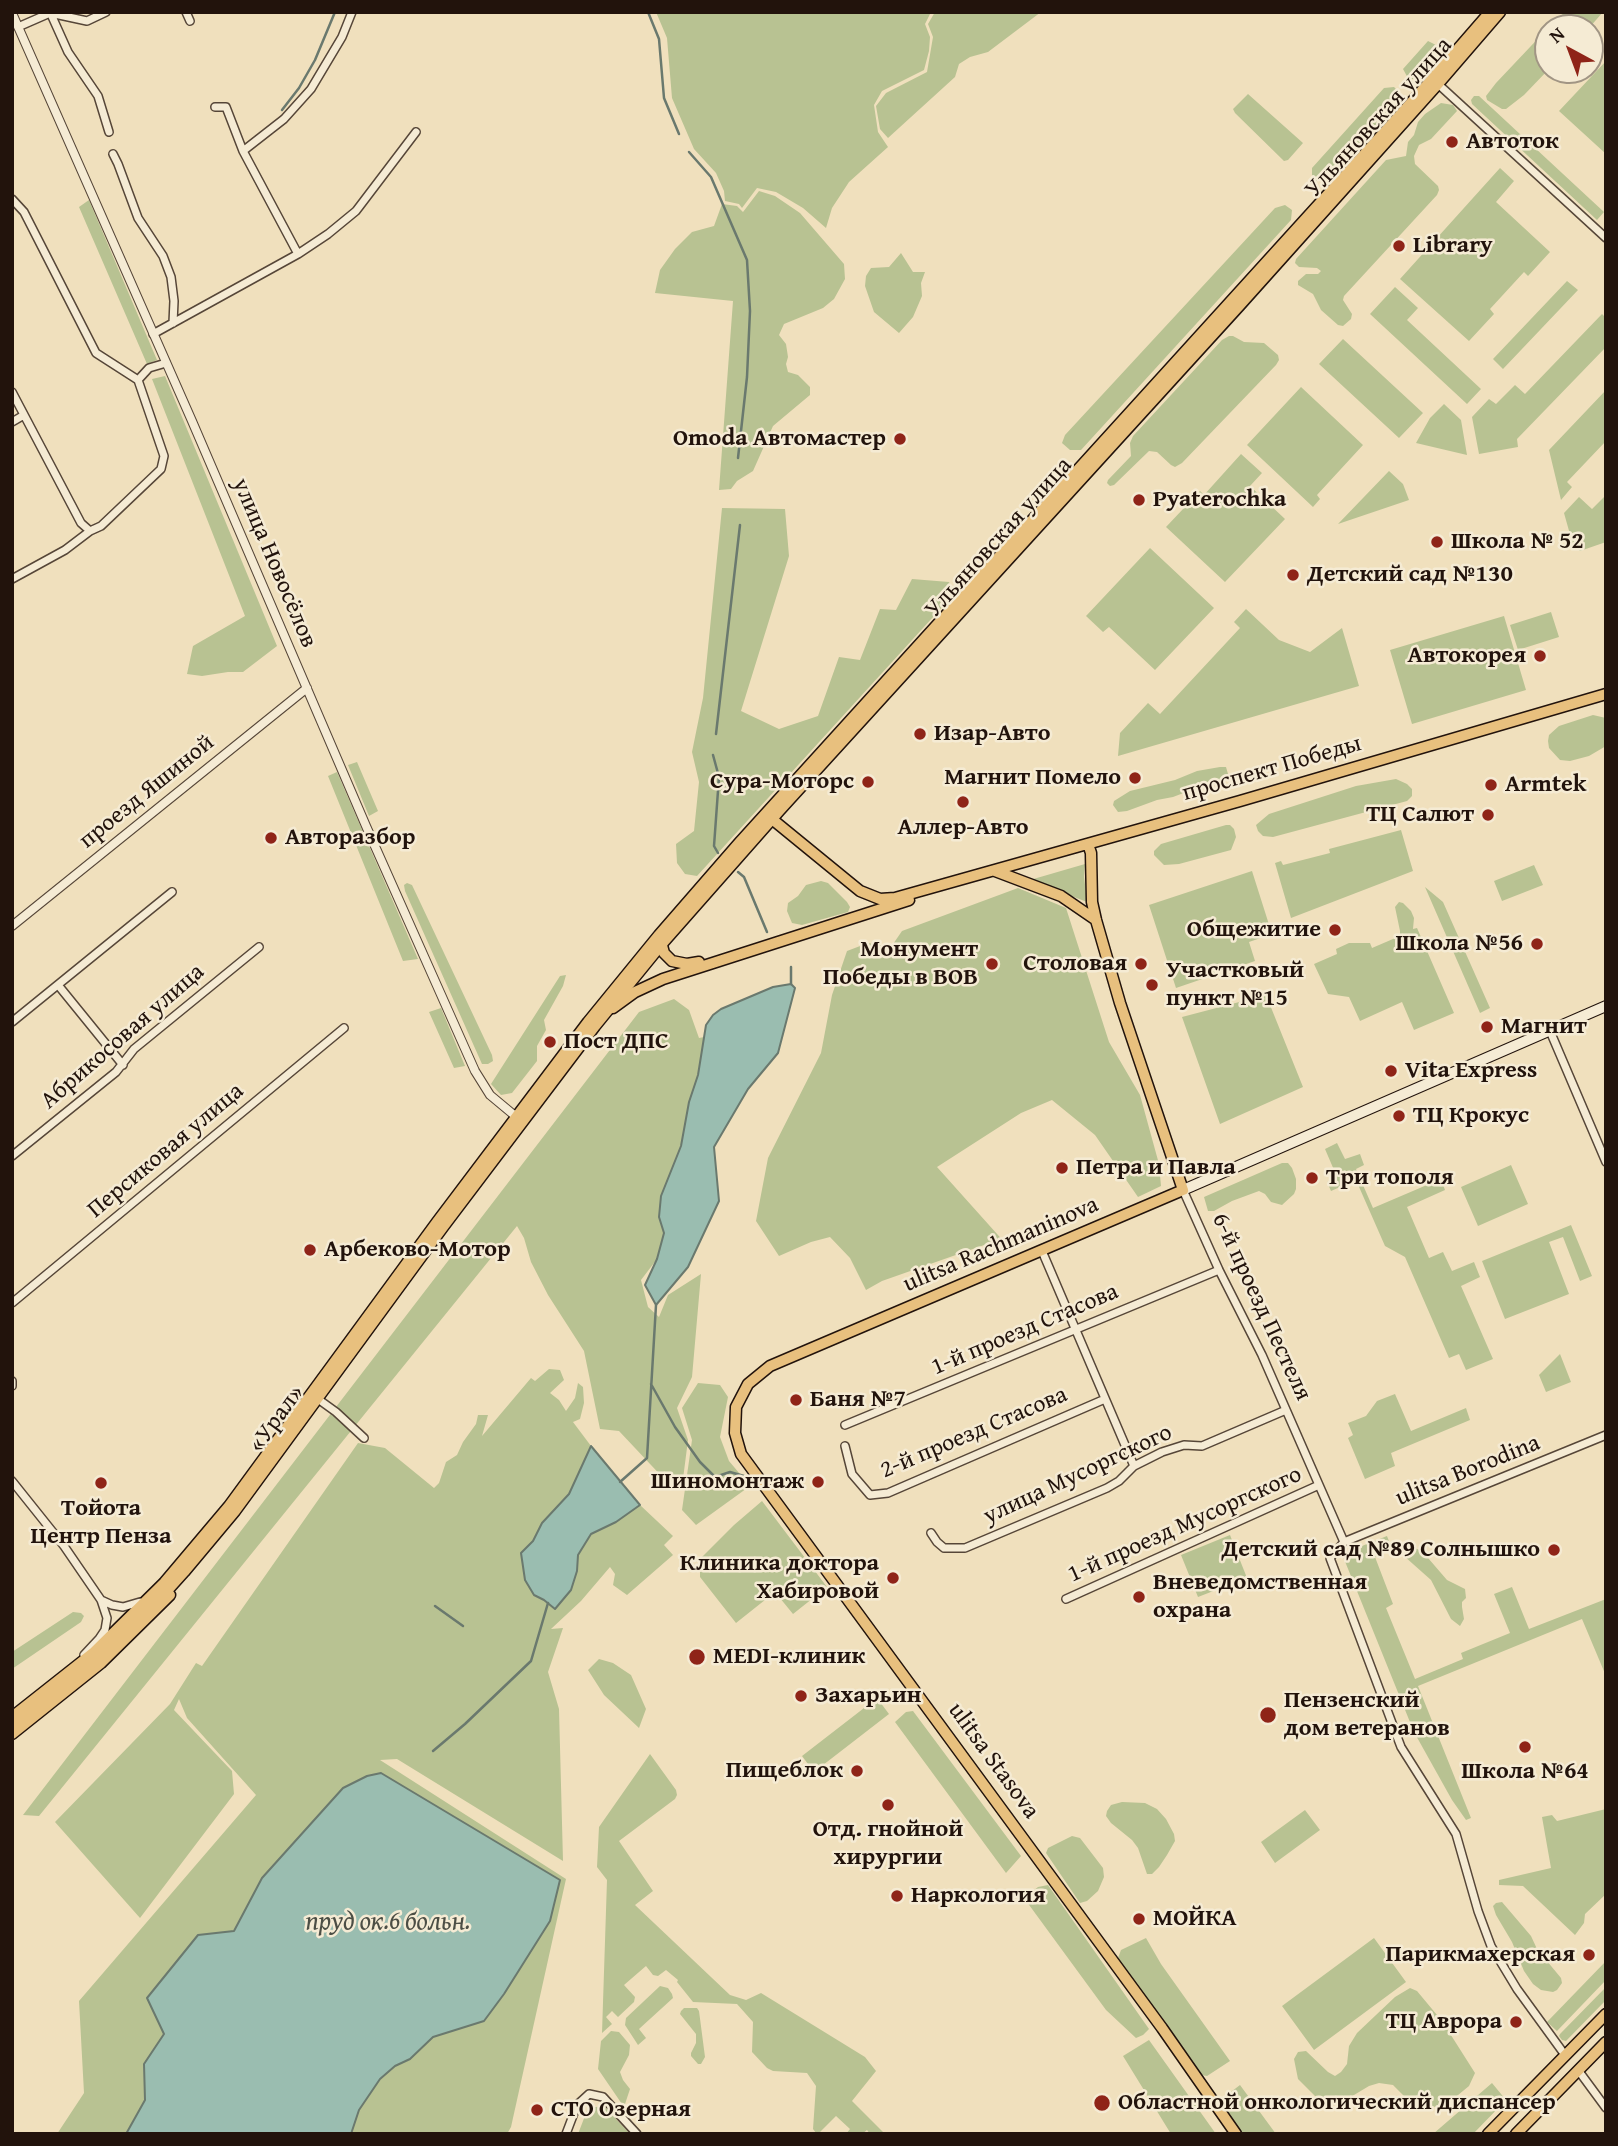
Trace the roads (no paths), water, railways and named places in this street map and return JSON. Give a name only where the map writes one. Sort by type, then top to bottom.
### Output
[{"type":"main road","name":"Ульяновская улица","points":[[769,817],[800,789],[1231,315],[1436,82],[1490,12]]},
{"type":"main road","name":"Ульяновская улица","points":[[535,1099],[588,1022],[769,817],[1500,12]]},
{"type":"main road","name":"проспект Победы","points":[[769,817],[852,885],[873,897],[888,899],[950,884],[1606,694]]},
{"type":"main road","points":[[786,831],[782,817],[800,789]]},
{"type":"main road","name":"6-й проезд Пестеля","points":[[1088,844],[1096,920],[1120,1003],[1183,1190]]},
{"type":"main road","points":[[995,871],[1061,896],[1096,920]]},
{"type":"main road","name":"проспект Победы","points":[[603,1016],[624,999],[649,985],[726,957],[897,905],[950,884]]},
{"type":"main road","points":[[852,885],[863,898],[866,907],[857,918]]},
{"type":"main road","name":"Ульяновская улица","points":[[535,1099],[603,1016],[660,940]]},
{"type":"main road","name":"проспект Победы","points":[[660,940],[668,958],[681,963],[726,957]]},
{"type":"main road","name":"ulitsa Rachmaninova","points":[[736,1406],[748,1384],[770,1366],[1606,1006]]},
{"type":"main road","name":"«Урал»","points":[[12,1717],[64,1677],[164,1583],[229,1506],[430,1231],[535,1099]]},
{"type":"main road","name":"«Урал»","points":[[12,1727],[69,1684],[126,1632],[184,1572],[235,1511],[519,1120]]},
{"type":"main road","name":"ulitsa Stasova","points":[[736,1406],[735,1433],[741,1454],[1140,1998],[1236,2134]]},
{"type":"main road","points":[[12,1734],[102,1663],[161,1606],[205,1554],[235,1511]]},
{"type":"main road","points":[[1488,2134],[1606,2014]]},
{"type":"main road","points":[[1516,2134],[1606,2042]]},
{"type":"main road","points":[[1565,2055],[1578,2070]]},
{"type":"street","points":[[50,12],[68,52],[98,96],[109,132]]},
{"type":"street","points":[[18,27],[50,12],[87,21],[106,12]]},
{"type":"street","points":[[186,12],[190,21]]},
{"type":"street","points":[[243,151],[284,119],[311,89],[342,37],[352,12]]},
{"type":"street","name":"улица Новосёлов","points":[[12,13],[475,1071],[494,1099],[519,1120]]},
{"type":"street","points":[[1436,82],[1606,239]]},
{"type":"street","points":[[215,107],[226,107],[243,151],[298,254]]},
{"type":"street","points":[[153,334],[298,254],[356,211],[416,132]]},
{"type":"street","points":[[113,154],[138,218],[163,256],[171,277],[173,323]]},
{"type":"street","points":[[12,199],[24,212],[96,353],[138,380],[164,456],[161,469],[101,526],[65,550],[12,579]]},
{"type":"street","points":[[138,380],[149,368],[166,363]]},
{"type":"street","points":[[12,392],[81,523],[90,531]]},
{"type":"street","points":[[12,422],[24,415]]},
{"type":"street","name":"проезд Яшиной","points":[[12,926],[307,688]]},
{"type":"street","points":[[12,1022],[172,892]]},
{"type":"street","name":"Абрикосовая улица","points":[[12,1156],[122,1065],[134,1049],[259,947]]},
{"type":"street","points":[[58,985],[122,1065]]},
{"type":"street","name":"Персиковая улица","points":[[12,1303],[344,1028]]},
{"type":"street","points":[[1550,1031],[1606,1163]]},
{"type":"street","name":"6-й проезд Пестеля","points":[[1183,1190],[1262,1355],[1344,1542]]},
{"type":"street","points":[[1042,1251],[1134,1466]]},
{"type":"street","name":"1-й проезд Стасова","points":[[845,1425],[1219,1270]]},
{"type":"street","points":[[12,1381],[12,1386]]},
{"type":"street","points":[[318,1399],[364,1438]]},
{"type":"street","name":"2-й проезд Стасова","points":[[845,1446],[852,1474],[870,1495],[888,1493],[1105,1399]]},
{"type":"street","name":"улица Мусоргского","points":[[931,1532],[944,1548],[965,1548],[1107,1488],[1134,1466],[1171,1448],[1184,1445],[1202,1446],[1286,1410]]},
{"type":"street","name":"ulitsa Borodina","points":[[1344,1542],[1606,1435]]},
{"type":"street","points":[[12,1482],[64,1546],[102,1600],[107,1618],[106,1630],[64,1677]]},
{"type":"street","name":"1-й проезд Мусоргского","points":[[1066,1599],[1319,1485]]},
{"type":"street","points":[[1344,1542],[1330,1558],[1401,1747],[1456,1834],[1491,1946],[1517,1989],[1565,2055]]},
{"type":"street","points":[[102,1600],[119,1607],[134,1606],[164,1583]]},
{"type":"street","points":[[1578,2070],[1606,2108]]},
{"type":"street","points":[[566,2134],[577,2105],[589,2094],[603,2097],[637,2134]]},
{"type":"water","points":[[791,984],[795,988],[778,1053],[748,1089],[714,1147],[719,1201],[688,1267],[656,1305],[645,1285],[657,1259],[664,1233],[659,1217],[661,1196],[681,1146],[689,1102],[698,1075],[706,1025],[721,1009],[773,987]]},
{"type":"water","points":[[591,1446],[640,1505],[616,1522],[591,1534],[578,1555],[577,1571],[571,1590],[555,1609],[534,1595],[525,1580],[521,1553],[533,1541],[542,1523],[569,1494]]},
{"type":"water","name":"пруд ок.6 больн.","points":[[381,1773],[560,1880],[550,1921],[504,1994],[484,2021],[433,2037],[410,2059],[395,2066],[380,2079],[359,2110],[351,2134],[126,2134],[145,2100],[144,2064],[164,2034],[147,1998],[198,1935],[234,1931],[262,1878],[343,1788],[367,1776]]},
{"type":"waterway","points":[[282,110],[315,60],[335,12]]},
{"type":"waterway","points":[[648,12],[659,39],[664,98],[679,134]]},
{"type":"waterway","points":[[689,152],[711,177],[747,260],[750,311],[747,377],[738,458]]},
{"type":"waterway","points":[[716,734],[740,525]]},
{"type":"waterway","points":[[713,755],[719,777],[714,846],[718,853]]},
{"type":"waterway","points":[[738,872],[744,877],[767,932]]},
{"type":"waterway","points":[[791,967],[791,984]]},
{"type":"waterway","points":[[620,1482],[647,1458],[656,1305]]},
{"type":"waterway","points":[[651,1384],[675,1427],[700,1462],[715,1477],[730,1472],[744,1476],[752,1486]]},
{"type":"waterway","points":[[433,1751],[531,1661],[548,1603]]},
{"type":"waterway","points":[[435,1606],[463,1626]]},
{"type":"place","name":"Автоток","points":[[1452,142]]},
{"type":"place","name":"Library","points":[[1399,246]]},
{"type":"place","name":"Omoda Автомастер","points":[[900,439]]},
{"type":"place","name":"Pyaterochka","points":[[1139,500]]},
{"type":"place","name":"Школа № 52","points":[[1437,542]]},
{"type":"place","name":"Детский сад №130","points":[[1293,575]]},
{"type":"place","name":"Автокорея","points":[[1540,656]]},
{"type":"place","name":"Изар-Авто","points":[[920,734]]},
{"type":"place","name":"Магнит Помело","points":[[1135,778]]},
{"type":"place","name":"Сура-Моторс","points":[[868,782]]},
{"type":"place","name":"Armtek","points":[[1491,785]]},
{"type":"place","name":"Аллер-Авто","points":[[963,802]]},
{"type":"place","name":"ТЦ Салют","points":[[1488,815]]},
{"type":"place","name":"Авторазбор","points":[[271,838]]},
{"type":"place","name":"Общежитие","points":[[1335,930]]},
{"type":"place","name":"Школа №56","points":[[1537,944]]},
{"type":"place","name":"Монумент Победы в ВОВ","points":[[992,964]]},
{"type":"place","name":"Столовая","points":[[1141,964]]},
{"type":"place","name":"Участковый пункт №15","points":[[1152,985]]},
{"type":"place","name":"Магнит","points":[[1487,1027]]},
{"type":"place","name":"Пост ДПС","points":[[550,1042]]},
{"type":"place","name":"Vita Express","points":[[1391,1071]]},
{"type":"place","name":"ТЦ Крокус","points":[[1399,1116]]},
{"type":"place","name":"Петра и Павла","points":[[1062,1168]]},
{"type":"place","name":"Три тополя","points":[[1312,1178]]},
{"type":"place","name":"Арбеково-Мотор","points":[[310,1250]]},
{"type":"place","name":"Баня №7","points":[[796,1400]]},
{"type":"place","name":"Шиномонтаж","points":[[818,1482]]},
{"type":"place","name":"Тойота Центр Пенза","points":[[101,1483]]},
{"type":"place","name":"Детский сад №89 Солнышко","points":[[1554,1550]]},
{"type":"place","name":"Клиника доктора Хабировой","points":[[893,1578]]},
{"type":"place","name":"Вневедомственная охрана","points":[[1139,1597]]},
{"type":"place","name":"MEDI-клиник","points":[[697,1657]]},
{"type":"place","name":"Захарьин","points":[[801,1696]]},
{"type":"place","name":"Пензенский дом ветеранов","points":[[1268,1715]]},
{"type":"place","name":"Школа №64","points":[[1525,1747]]},
{"type":"place","name":"Пищеблок","points":[[857,1771]]},
{"type":"place","name":"Отд. гнойной хирургии","points":[[888,1805]]},
{"type":"place","name":"Наркология","points":[[897,1896]]},
{"type":"place","name":"МОЙКА","points":[[1139,1919]]},
{"type":"place","name":"Парикмахерская","points":[[1589,1955]]},
{"type":"place","name":"ТЦ Аврора","points":[[1516,2022]]},
{"type":"place","name":"Областной онкологический диспансер","points":[[1102,2103]]},
{"type":"place","name":"СТО Озерная","points":[[537,2110]]}]
